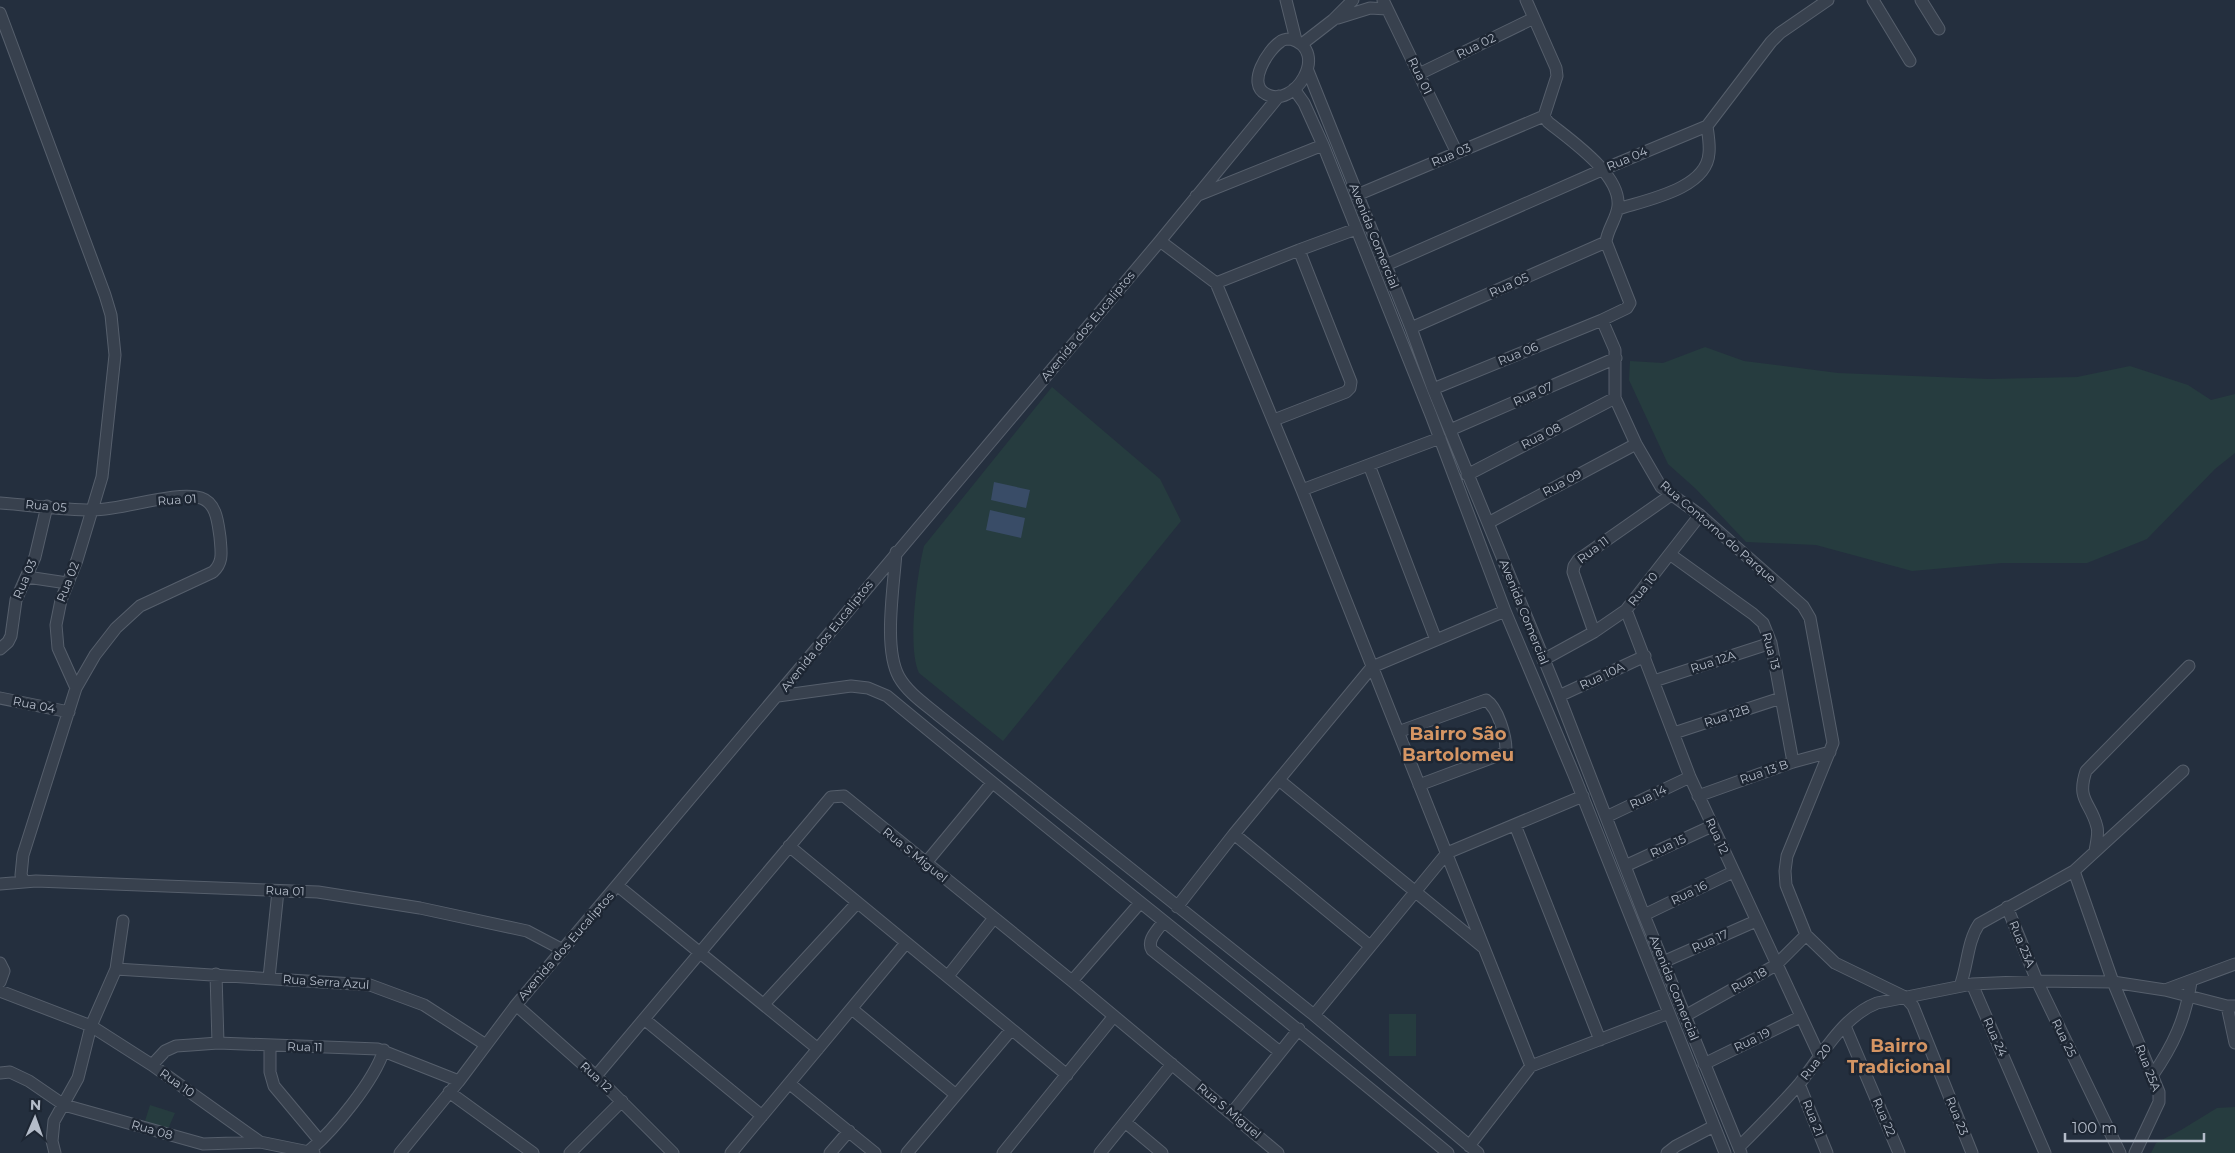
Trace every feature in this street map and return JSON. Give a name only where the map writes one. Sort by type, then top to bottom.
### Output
[{"type":"street","points":[[1259,89],[1265,94],[1279,96],[1294,89],[1303,80],[1308,71],[1307,54],[1299,42],[1286,0]]},
{"type":"street","points":[[1299,42],[1333,20],[1353,0]]},
{"type":"street","points":[[1526,0],[1556,68],[1557,76],[1544,116],[1548,122],[1604,169],[1618,196],[1618,209],[1606,242],[1630,303],[1627,308],[1602,320]]},
{"type":"street","points":[[1618,209],[1681,188],[1695,180],[1705,167],[1709,154],[1707,126],[1771,42],[1780,33],[1828,0]]},
{"type":"street","points":[[1873,0],[1910,61]]},
{"type":"street","points":[[1922,0],[1939,30]]},
{"type":"street","points":[[1333,20],[1385,5]]},
{"type":"street","name":"Rua 01","points":[[1385,5],[1457,153]]},
{"type":"street","name":"Rua 02","points":[[0,13],[111,315],[116,355],[102,477],[93,510],[58,610],[58,648],[76,688]]},
{"type":"street","points":[[1256,122],[1260,103],[1259,71],[1268,53],[1281,40],[1287,29],[1290,14]]},
{"type":"street","name":"Rua 02","points":[[1418,74],[1534,18]]},
{"type":"street","points":[[1281,40],[1291,39],[1299,42]]},
{"type":"street","name":"Avenida Comercial","points":[[1308,71],[1411,328],[1433,389],[1440,438],[1505,611],[1574,775],[1725,1153]]},
{"type":"street","name":"Avenida Comercial","points":[[1294,89],[1304,103],[1323,146],[1356,229],[1436,413],[1450,430],[1559,696],[1644,915],[1740,1150]]},
{"type":"street","name":"Avenida dos Eucaliptos","points":[[407,1151],[449,1092],[516,1005],[1160,241],[1194,197],[1279,96]]},
{"type":"street","name":"Rua 03","points":[[1357,195],[1544,116]]},
{"type":"street","name":"Rua 04","points":[[1386,265],[1707,126]]},
{"type":"street","points":[[1194,197],[1323,146]]},
{"type":"street","points":[[1216,283],[1356,229]]},
{"type":"street","points":[[1160,241],[1216,283],[1274,420],[1531,1066]]},
{"type":"street","name":"Rua 05","points":[[1411,328],[1606,242]]},
{"type":"street","points":[[1274,420],[1346,392],[1350,388],[1351,382],[1299,250]]},
{"type":"street","name":"Rua Contorno do Parque","points":[[1602,320],[1615,350],[1615,398],[1636,444],[1661,487],[1700,515],[1803,606],[1810,618],[1833,743],[1787,856],[1784,871],[1786,885],[1806,934],[1835,963],[1905,997]]},
{"type":"street","name":"Rua 06","points":[[1433,389],[1602,320]]},
{"type":"street","name":"Rua 07","points":[[1450,430],[1616,358]]},
{"type":"street","name":"Rua 08","points":[[1468,474],[1615,398]]},
{"type":"street","points":[[1302,490],[1440,438]]},
{"type":"street","name":"Rua 09","points":[[1488,523],[1636,444]]},
{"type":"street","points":[[1449,463],[1457,461],[1460,456]]},
{"type":"street","points":[[1369,465],[1436,640]]},
{"type":"street","name":"Rua 11","points":[[1594,632],[1573,572],[1574,566],[1578,560],[1671,495]]},
{"type":"street","name":"Rua 01","points":[[76,688],[95,654],[116,628],[140,606],[213,572],[220,566],[222,558],[218,517],[211,504],[202,498],[180,497],[93,510]]},
{"type":"street","name":"Rua 05","points":[[0,503],[93,510]]},
{"type":"street","name":"Rua 03","points":[[0,648],[8,642],[11,636],[16,600],[35,557],[47,506]]},
{"type":"street","name":"Rua 10","points":[[1543,660],[1594,632],[1626,610],[1671,555],[1700,515]]},
{"type":"street","points":[[896,552],[891,659],[900,678],[910,691],[1314,1015],[1473,1150],[1531,1066],[1668,1013]]},
{"type":"street","name":"Rua 13","points":[[1671,555],[1763,623],[1771,643],[1793,762]]},
{"type":"street","points":[[27,577],[67,583]]},
{"type":"street","name":"Rua 12","points":[[1626,610],[1698,796],[1820,1057]]},
{"type":"street","points":[[1177,907],[1234,834],[1372,668],[1505,611]]},
{"type":"street","name":"Rua 12A","points":[[1654,682],[1771,643]]},
{"type":"street","name":"Rua 10A","points":[[1559,696],[1645,656]]},
{"type":"street","points":[[2095,852],[2098,828],[2083,797],[2081,784],[2086,770],[2189,666]]},
{"type":"street","points":[[778,696],[851,686],[868,688],[887,696],[1153,914],[1299,1029],[1448,1153]]},
{"type":"street","points":[[24,882],[21,875],[23,854],[76,688]]},
{"type":"street","name":"Rua 04","points":[[0,698],[69,712]]},
{"type":"street","name":"Rua 12B","points":[[1674,733],[1781,698]]},
{"type":"street","points":[[1398,732],[1486,700],[1491,703],[1500,722],[1506,742],[1506,750],[1502,754],[1420,785]]},
{"type":"street","points":[[926,729],[938,715]]},
{"type":"street","name":"Rua 13 B","points":[[1698,796],[1793,762],[1830,752]]},
{"type":"street","points":[[1574,775],[1588,769]]},
{"type":"street","points":[[1960,986],[1972,935],[1984,920],[2074,871],[2183,771]]},
{"type":"street","name":"Rua 14","points":[[1606,817],[1690,777]]},
{"type":"street","points":[[1279,780],[1485,948]]},
{"type":"street","points":[[925,864],[992,782]]},
{"type":"street","name":"Rua S Miguel","points":[[596,1076],[831,797],[844,796],[925,864],[1114,1016],[1278,1153]]},
{"type":"street","points":[[1314,1015],[1447,853],[1582,796]]},
{"type":"street","points":[[1515,825],[1600,1040]]},
{"type":"street","name":"Rua 15","points":[[1625,866],[1712,826]]},
{"type":"street","points":[[1234,834],[1370,946]]},
{"type":"street","points":[[1602,846],[1615,841]]},
{"type":"street","points":[[789,846],[1067,1075]]},
{"type":"street","name":"Rua 25A","points":[[2074,871],[2113,982],[2159,1092],[2159,1102],[2135,1153]]},
{"type":"street","name":"Rua 16","points":[[1644,915],[1733,872]]},
{"type":"street","name":"Rua 01","points":[[0,884],[24,882],[318,892],[439,912],[527,931],[563,950]]},
{"type":"street","points":[[618,886],[818,1049]]},
{"type":"street","name":"Rua Serra Azul","points":[[269,978],[278,891]]},
{"type":"street","points":[[1153,914],[1166,898]]},
{"type":"street","points":[[764,1004],[857,903]]},
{"type":"street","points":[[1072,982],[1140,903]]},
{"type":"street","name":"Rua 23A","points":[[2007,907],[2037,981]]},
{"type":"street","points":[[948,976],[994,918]]},
{"type":"street","points":[[55,1153],[52,1142],[54,1121],[78,1078],[91,1026],[116,969],[123,921]]},
{"type":"street","name":"Rua 17","points":[[1664,962],[1756,921]]},
{"type":"street","points":[[1164,922],[1150,941],[1152,950],[1280,1052]]},
{"type":"street","name":"Rua 18","points":[[1685,1016],[1776,965],[1806,934]]},
{"type":"street","points":[[731,1153],[906,943]]},
{"type":"street","points":[[2165,990],[2191,982],[2235,964]]},
{"type":"street","points":[[0,982],[2,965]]},
{"type":"street","name":"Rua Serra Azul","points":[[116,969],[370,985],[424,1004],[486,1045]]},
{"type":"street","points":[[216,974],[218,1043]]},
{"type":"street","points":[[1905,997],[1972,984],[2037,981],[2113,982],[2165,990],[2231,1006],[2235,1043]]},
{"type":"street","name":"Rua 25","points":[[2037,981],[2120,1153]]},
{"type":"street","points":[[2152,1076],[2170,1051],[2176,1037],[2189,997],[2191,982]]},
{"type":"street","name":"Rua 24","points":[[1972,984],[2045,1153]]},
{"type":"street","name":"Rua 10","points":[[0,991],[91,1026],[152,1065],[260,1142]]},
{"type":"street","name":"Rua 20","points":[[1740,1150],[1799,1084],[1844,1026],[1867,1007],[1905,997]]},
{"type":"street","name":"Rua 23","points":[[1905,997],[1913,1006],[1972,1153]]},
{"type":"street","name":"Rua 12","points":[[516,1005],[596,1076],[673,1153]]},
{"type":"street","points":[[852,1009],[956,1095]]},
{"type":"street","points":[[1004,1153],[1114,1016]]},
{"type":"street","name":"Rua 19","points":[[1704,1064],[1800,1017]]},
{"type":"street","points":[[644,1019],[762,1116]]},
{"type":"street","name":"Rua 22","points":[[1844,1026],[1899,1153]]},
{"type":"street","points":[[1231,1114],[1299,1029]]},
{"type":"street","points":[[907,1153],[1011,1030]]},
{"type":"street","name":"Rua 11","points":[[152,1065],[165,1052],[176,1046],[218,1043],[384,1050],[459,1081]]},
{"type":"street","points":[[270,1045],[270,1072],[274,1086],[320,1141]]},
{"type":"street","points":[[1685,1053],[1692,1048],[1698,1047]]},
{"type":"street","points":[[312,1152],[340,1118],[374,1070],[384,1050]]},
{"type":"street","points":[[1100,1153],[1172,1064]]},
{"type":"street","name":"Rua 08","points":[[0,1073],[10,1072],[29,1081],[64,1105],[203,1144],[260,1142],[312,1152]]},
{"type":"street","points":[[790,1084],[876,1153]]},
{"type":"street","name":"Rua 21","points":[[1799,1084],[1827,1153]]},
{"type":"street","points":[[1701,1094],[1710,1093],[1714,1088]]},
{"type":"street","points":[[449,1092],[533,1153]]},
{"type":"street","points":[[570,1153],[622,1101]]},
{"type":"street","points":[[1125,1122],[1162,1153]]},
{"type":"street","points":[[1668,1153],[1676,1146],[1714,1126]]},
{"type":"street","points":[[830,1153],[849,1131]]},
{"type":"green space","points":[[1705,347],[1744,361],[1838,373],[1989,379],[2077,377],[2130,366],[2188,385],[2211,400],[2235,394],[2235,453],[2215,469],[2147,539],[2087,563],[2002,563],[1912,571],[1816,545],[1746,542],[1696,489],[1668,464],[1629,380],[1630,361],[1663,363]]},
{"type":"green space","points":[[1052,387],[1160,479],[1181,521],[1003,741],[919,673],[915,662],[913,629],[919,574],[924,546]]},
{"type":"green space","points":[[1389,1014],[1416,1014],[1416,1056],[1389,1056]]},
{"type":"green space","points":[[150,1105],[175,1113],[168,1129],[145,1121]]},
{"type":"green space","points":[[2235,1107],[2235,1153],[2151,1153],[2156,1143],[2217,1108]]},
{"type":"water","points":[[994,482],[1030,490],[1026,508],[991,500]]},
{"type":"water","points":[[990,510],[1025,518],[1021,538],[986,530]]},
{"type":"district","name":"Bairro São Bartolomeu","points":[[1458,744]]},
{"type":"district","name":"Bairro Tradicional","points":[[1899,1056]]}]
